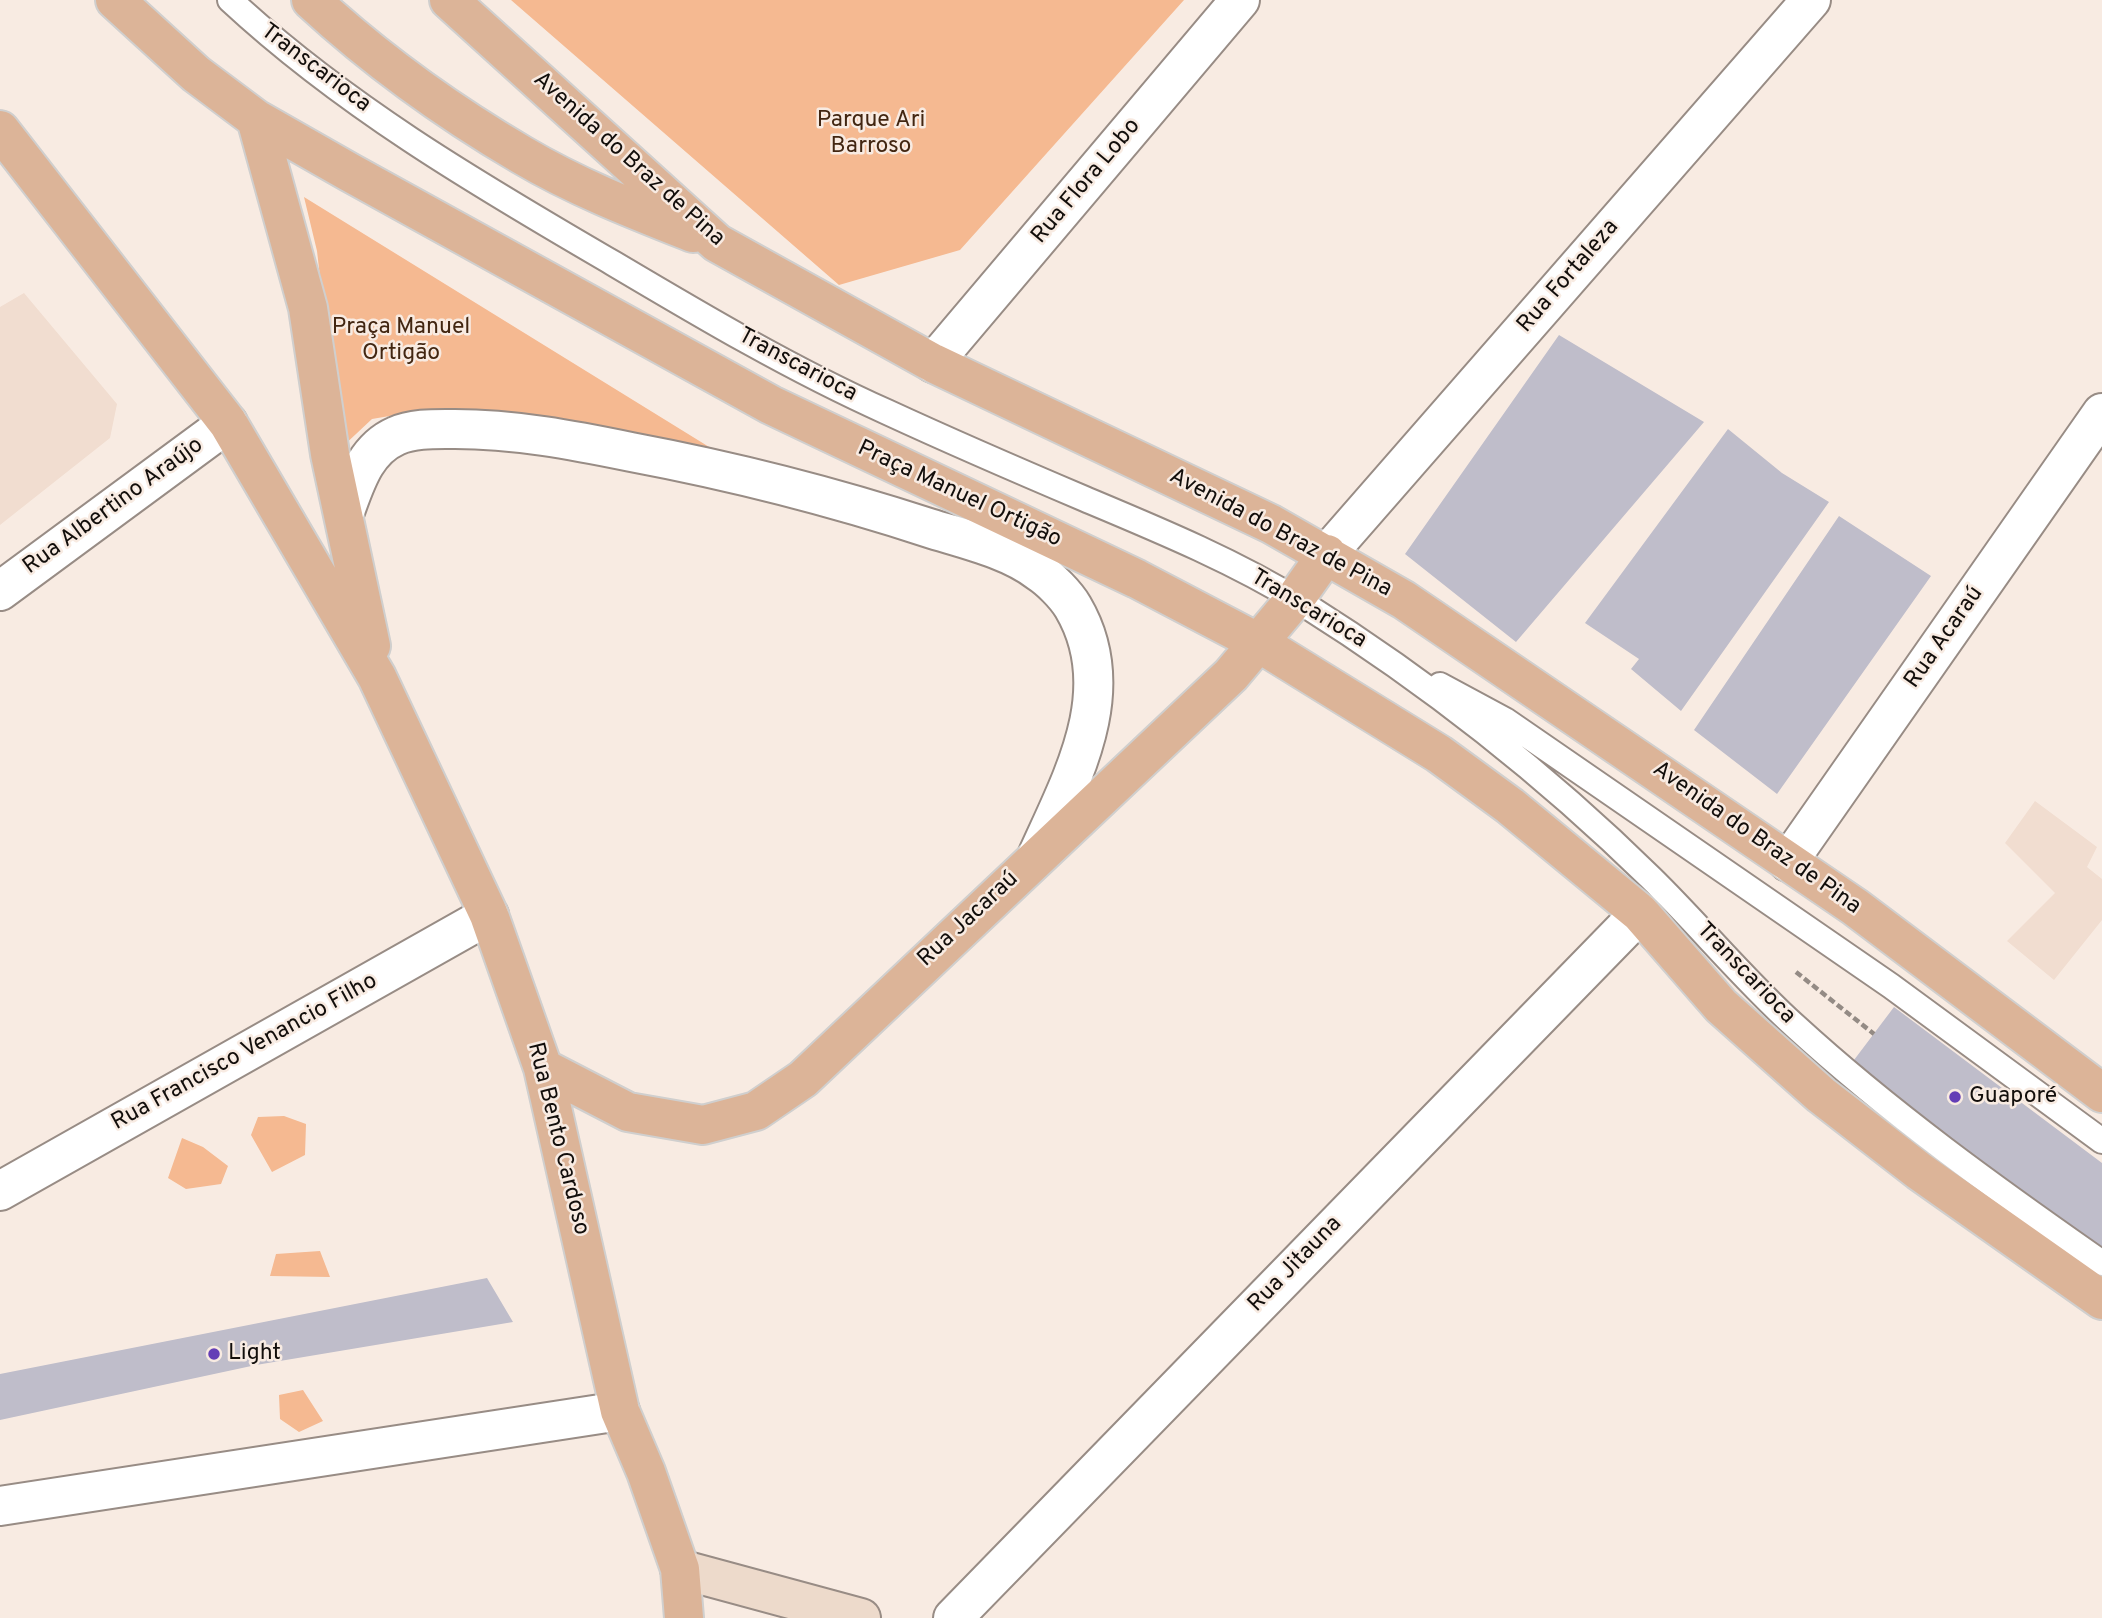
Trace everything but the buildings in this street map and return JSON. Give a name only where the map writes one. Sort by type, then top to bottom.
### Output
[{"type":"main road","name":"Praça Manuel Ortigão","points":[[115,0],[196,74],[256,119],[771,405],[1137,579],[1259,642]]},
{"type":"main road","points":[[311,0],[418,88],[523,156],[608,199],[717,243]]},
{"type":"main road","name":"Avenida do Braz de Pina","points":[[449,0],[717,243],[933,363],[1151,466],[1327,554],[1404,600],[1883,927],[2102,1093]]},
{"type":"main road","points":[[256,119],[308,308],[330,454],[377,677]]},
{"type":"main road","points":[[0,130],[228,423],[377,677]]},
{"type":"main road","name":"Rua Jacaraú","points":[[543,1068],[628,1112],[703,1125],[756,1111],[803,1079],[1231,675],[1295,598],[1327,554]]},
{"type":"main road","points":[[1259,642],[1439,754],[1510,806],[1640,913],[1721,1006],[1821,1095],[1919,1171],[2102,1300]]},
{"type":"main road","name":"Rua Bento Cardoso","points":[[377,677],[489,915],[543,1068],[620,1411],[680,1569],[684,1618]]},
{"type":"street","name":"Rua Flora Lobo","points":[[933,363],[1240,0]]},
{"type":"street","name":"Rua Fortaleza","points":[[1327,554],[1811,0]]},
{"type":"street","name":"Rua Acaraú","points":[[1788,862],[2102,413]]},
{"type":"street","name":"Rua Albertino Araújo","points":[[0,591],[228,423]]},
{"type":"street","points":[[344,514],[374,450],[397,435],[429,429],[479,429],[550,436],[729,471],[873,510],[963,539],[1039,571],[1072,605],[1092,649],[1094,709],[1084,747],[1037,856]]},
{"type":"street","name":"Rua Jitauna","points":[[953,1618],[1640,913]]},
{"type":"street","name":"Rua Francisco Venancio Filho","points":[[0,1191],[489,915]]},
{"type":"street","points":[[0,1506],[620,1411]]},
{"type":"street","points":[[680,1569],[861,1618]]},
{"type":"lane","name":"Transcarioca","points":[[230,0],[321,78],[485,188],[674,299],[823,382],[1181,540],[1295,598],[1401,668],[1528,769],[1647,875],[1792,1023],[1832,1058],[1980,1178],[2102,1263]]},
{"type":"lane","name":"Transcarioca","points":[[1401,668],[1454,691],[1505,720],[1891,986],[2102,1141]]},
{"type":"path","points":[[1796,972],[1874,1034]]},
{"type":"shaded area","points":[[24,293],[117,404],[110,438],[0,525],[0,307]]},
{"type":"shaded area","points":[[2035,801],[2097,847],[2087,867],[2102,879],[2102,920],[2054,980],[2007,941],[2055,893],[2005,843]]},
{"type":"green space","name":"Parque Ari Barroso","points":[[511,0],[1184,0],[960,250],[839,285]]},
{"type":"green space","name":"Praça Manuel Ortigão","points":[[304,197],[727,458],[407,413],[372,419],[340,449],[317,251]]},
{"type":"green space","points":[[284,1116],[306,1124],[305,1155],[272,1172],[251,1135],[258,1117]]},
{"type":"green space","points":[[182,1138],[203,1147],[228,1166],[221,1184],[186,1189],[168,1178]]},
{"type":"green space","points":[[320,1251],[330,1277],[270,1276],[276,1254]]},
{"type":"green space","points":[[303,1390],[323,1421],[299,1432],[280,1419],[279,1395]]},
{"type":"place","name":"Guaporé","points":[[1955,1097]]},
{"type":"place","name":"Light","points":[[214,1354]]}]
